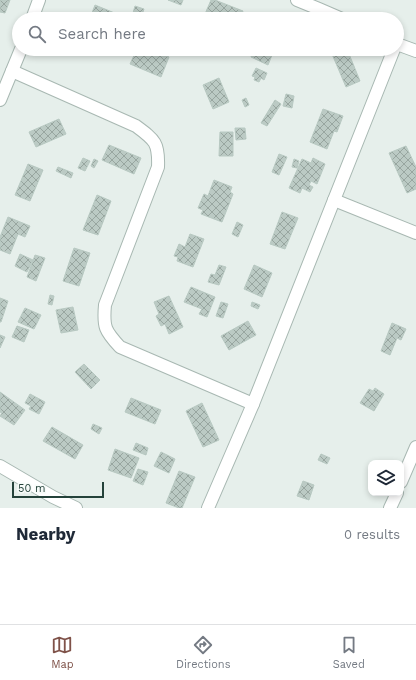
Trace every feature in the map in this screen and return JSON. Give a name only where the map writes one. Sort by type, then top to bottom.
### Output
[{"type":"street","points":[[35,12],[39,0]]},
{"type":"street","points":[[297,0],[321,4],[332,12]]},
{"type":"street","points":[[404,47],[416,51]]},
{"type":"street","points":[[0,100],[17,56]]},
{"type":"street","points":[[208,508],[253,404],[391,56]]},
{"type":"street","points":[[12,71],[136,126],[151,137],[156,144],[158,167],[106,305],[104,319],[109,335],[120,347],[253,404]]},
{"type":"street","points":[[334,200],[416,233]]},
{"type":"street","points":[[404,475],[416,447]]},
{"type":"street","points":[[0,466],[53,497],[76,508]]},
{"type":"street","points":[[390,508],[396,496]]},
{"type":"building","points":[[0,0],[10,0],[5,13],[0,12]]},
{"type":"building","points":[[168,0],[183,0],[181,5]]},
{"type":"building","points":[[211,0],[215,0],[243,11],[243,12],[206,12]]},
{"type":"building","points":[[95,5],[112,12],[92,12]]},
{"type":"building","points":[[135,6],[144,9],[143,12],[133,12]]},
{"type":"building","points":[[134,56],[169,57],[161,77],[130,64]]},
{"type":"building","points":[[251,56],[272,56],[268,65]]},
{"type":"building","points":[[333,56],[350,56],[360,81],[346,87]]},
{"type":"building","points":[[256,68],[267,73],[264,80],[261,78],[259,82],[254,80],[255,77],[252,76]]},
{"type":"building","points":[[219,78],[229,102],[213,109],[203,85]]},
{"type":"building","points":[[286,94],[294,96],[292,108],[283,106]]},
{"type":"building","points":[[246,98],[249,105],[245,107],[242,100]]},
{"type":"building","points":[[275,100],[281,104],[267,126],[261,123]]},
{"type":"building","points":[[323,109],[343,116],[337,132],[334,131],[327,149],[310,142]]},
{"type":"building","points":[[59,119],[66,134],[36,147],[29,132]]},
{"type":"building","points":[[235,128],[245,128],[246,139],[236,140]]},
{"type":"building","points":[[220,132],[233,132],[233,156],[219,156]]},
{"type":"building","points":[[109,145],[141,158],[134,174],[102,160]]},
{"type":"building","points":[[406,146],[416,167],[416,189],[407,193],[389,153]]},
{"type":"building","points":[[279,154],[287,157],[279,175],[272,172]]},
{"type":"building","points":[[83,158],[90,161],[85,171],[78,168]]},
{"type":"building","points":[[313,158],[325,164],[317,184],[311,181],[309,185],[313,187],[310,192],[302,188],[300,193],[289,188],[302,159],[311,163]]},
{"type":"building","points":[[94,159],[98,161],[94,168],[91,166]]},
{"type":"building","points":[[294,159],[299,161],[297,168],[292,167]]},
{"type":"building","points":[[28,164],[43,170],[30,201],[15,195]]},
{"type":"building","points":[[58,167],[73,173],[71,178],[56,171]]},
{"type":"building","points":[[214,180],[232,187],[230,192],[233,194],[222,222],[201,214],[203,210],[198,208],[204,194],[208,196]]},
{"type":"building","points":[[97,195],[111,201],[98,235],[83,230]]},
{"type":"building","points":[[282,212],[298,218],[285,249],[270,244]]},
{"type":"building","points":[[8,217],[30,226],[25,237],[18,234],[10,254],[0,250],[0,237]]},
{"type":"building","points":[[237,222],[243,225],[238,237],[232,234]]},
{"type":"building","points":[[190,234],[204,239],[193,267],[177,261],[178,257],[174,256],[179,244],[185,247]]},
{"type":"building","points":[[74,248],[90,253],[79,286],[63,281]]},
{"type":"building","points":[[20,254],[33,260],[27,272],[15,266]]},
{"type":"building","points":[[35,255],[45,258],[36,281],[27,277]]},
{"type":"building","points":[[219,265],[226,267],[219,285],[208,282],[211,274],[215,275]]},
{"type":"building","points":[[254,265],[272,273],[262,297],[244,289]]},
{"type":"building","points":[[191,287],[215,297],[207,317],[199,314],[202,309],[184,302]]},
{"type":"building","points":[[50,295],[54,296],[52,305],[48,304]]},
{"type":"building","points":[[169,296],[183,327],[169,334],[165,324],[161,326],[156,316],[159,314],[154,302]]},
{"type":"building","points":[[0,298],[8,301],[1,322],[0,322]]},
{"type":"building","points":[[221,302],[228,304],[223,318],[216,316]]},
{"type":"building","points":[[252,302],[260,305],[258,309],[251,306]]},
{"type":"building","points":[[73,307],[78,330],[61,333],[56,310]]},
{"type":"building","points":[[25,308],[41,315],[34,329],[18,322]]},
{"type":"building","points":[[248,321],[256,335],[229,350],[221,336]]},
{"type":"building","points":[[392,323],[406,329],[401,340],[397,338],[390,355],[381,351]]},
{"type":"building","points":[[17,326],[29,330],[24,342],[12,337]]},
{"type":"building","points":[[0,335],[5,337],[0,348]]},
{"type":"building","points":[[84,364],[100,380],[91,389],[75,372]]},
{"type":"building","points":[[375,388],[384,394],[374,411],[360,403],[369,389],[373,391]]},
{"type":"building","points":[[0,392],[25,410],[14,425],[0,416],[2,413],[0,412]]},
{"type":"building","points":[[30,394],[45,402],[39,414],[29,409],[31,406],[25,403]]},
{"type":"building","points":[[131,398],[161,410],[155,424],[125,412]]},
{"type":"building","points":[[202,403],[219,440],[203,447],[186,411]]},
{"type":"building","points":[[93,424],[102,428],[99,434],[91,429]]},
{"type":"building","points":[[52,427],[83,445],[75,459],[43,441]]},
{"type":"building","points":[[136,443],[148,448],[146,455],[133,450]]},
{"type":"building","points":[[115,449],[139,458],[131,478],[108,470]]},
{"type":"building","points":[[161,452],[175,459],[169,473],[154,466]]},
{"type":"building","points":[[321,454],[330,458],[327,464],[318,460]]},
{"type":"building","points":[[138,469],[148,472],[143,485],[133,481]]},
{"type":"building","points":[[179,471],[195,477],[182,508],[166,503]]},
{"type":"building","points":[[303,481],[314,485],[309,500],[297,496]]}]
